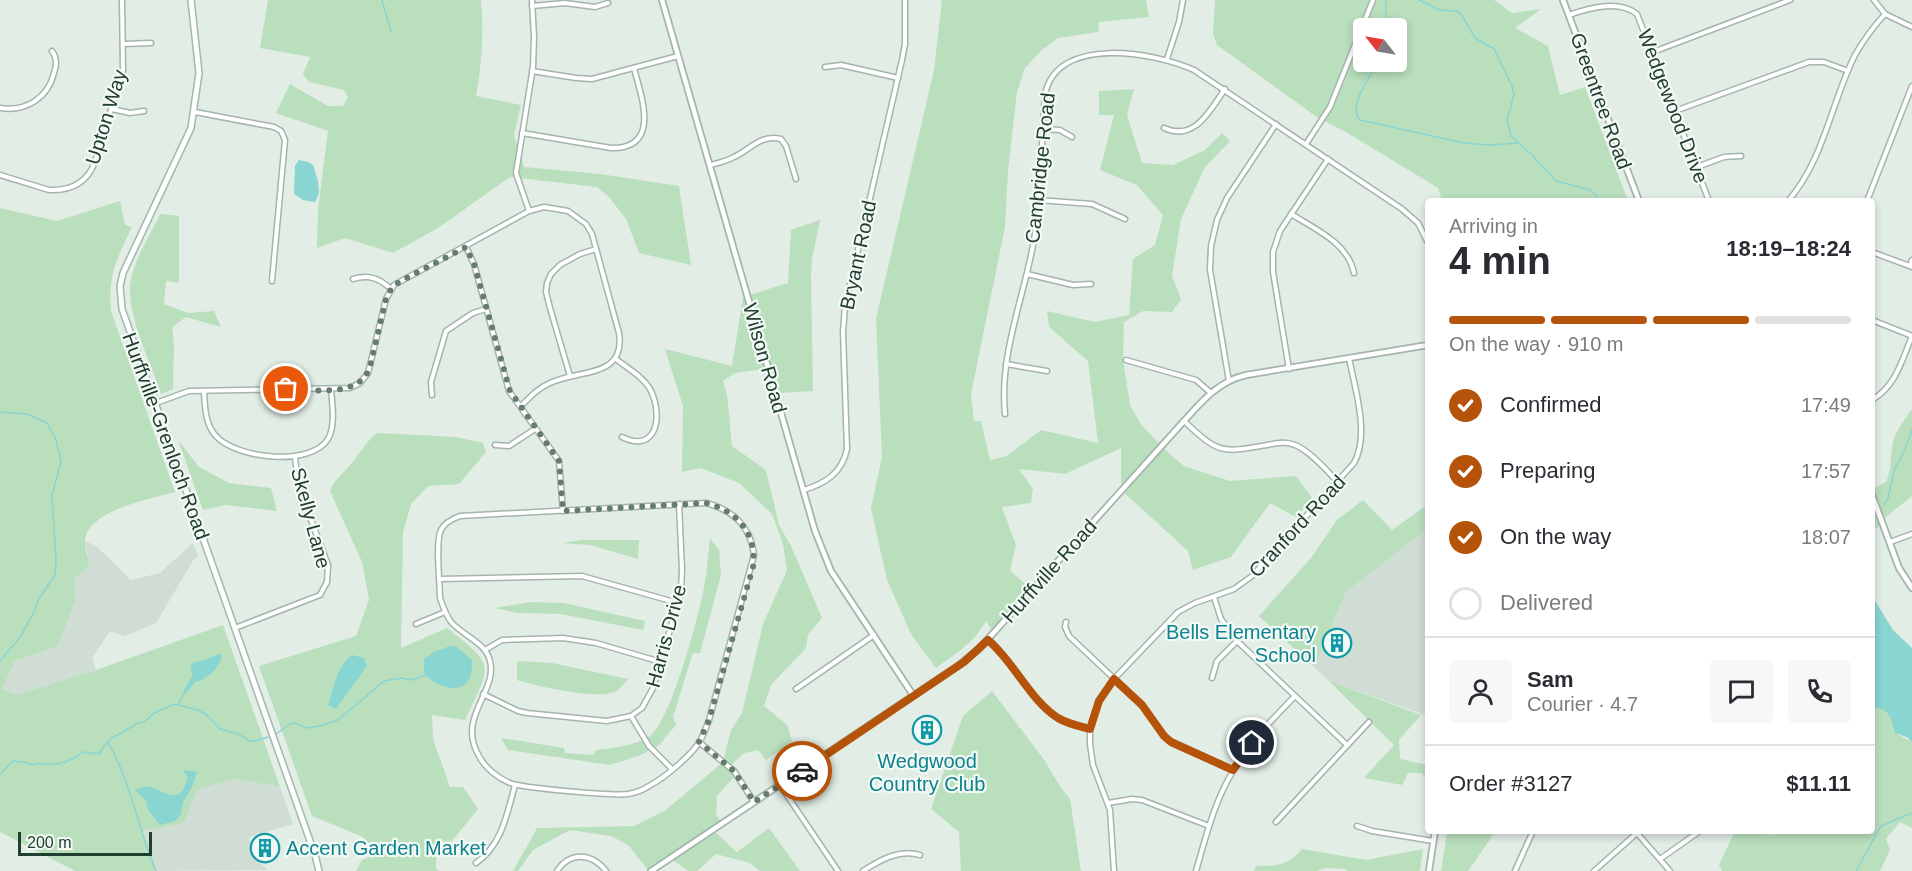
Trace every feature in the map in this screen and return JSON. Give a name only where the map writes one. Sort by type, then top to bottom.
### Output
[{"type":"main road","name":"Hurffville-Grenloch Road","points":[[190,0],[199,73],[195,112],[191,128],[126,265],[120,286],[126,323],[319,871]]},
{"type":"street","name":"Upton Way","points":[[0,175],[49,190],[63,190],[80,183],[93,167],[123,70],[122,0]]},
{"type":"street","points":[[529,211],[516,173],[532,71],[534,42],[532,0]]},
{"type":"street","name":"Wilson Road","points":[[662,0],[815,531],[831,571],[913,695]]},
{"type":"street","name":"Bryant Road","points":[[804,490],[818,486],[834,476],[846,455],[848,443],[843,332],[845,306],[905,44],[905,0]]},
{"type":"street","points":[[1167,59],[1183,0]]},
{"type":"street","points":[[1306,144],[1330,107],[1373,0]]},
{"type":"street","name":"Greentree Road","points":[[1563,0],[1638,198]]},
{"type":"street","points":[[1653,52],[1790,0]]},
{"type":"street","points":[[1874,0],[1885,14],[1912,27]]},
{"type":"street","name":"Wedgewood Drive","points":[[1569,15],[1608,2],[1627,5],[1634,10],[1653,52],[1708,198]]},
{"type":"street","points":[[532,6],[565,3],[595,7],[608,3]]},
{"type":"street","points":[[1790,198],[1812,165],[1848,71],[1859,49],[1885,14]]},
{"type":"street","points":[[123,44],[151,43]]},
{"type":"street","points":[[0,108],[20,108],[42,96],[51,83],[56,67],[56,58],[52,51]]},
{"type":"street","name":"Cambridge Road","points":[[1005,414],[1003,382],[1005,364],[1034,241],[1046,88],[1054,74],[1068,62],[1082,57],[1107,54],[1145,56],[1167,59],[1194,70],[1408,213],[1418,223],[1425,237]]},
{"type":"street","points":[[532,71],[585,79],[601,77],[678,56]]},
{"type":"street","points":[[1675,111],[1804,63],[1819,61],[1848,71]]},
{"type":"street","points":[[825,67],[841,65],[898,78]]},
{"type":"street","points":[[522,133],[613,148],[630,144],[640,136],[646,119],[634,68]]},
{"type":"street","points":[[1868,198],[1912,86]]},
{"type":"street","points":[[1164,128],[1178,132],[1196,126],[1205,118],[1225,89]]},
{"type":"street","points":[[112,109],[130,113],[144,111]]},
{"type":"street","points":[[195,112],[274,127],[281,131],[285,140],[272,281]]},
{"type":"street","points":[[1229,381],[1210,270],[1211,246],[1217,220],[1227,198],[1276,124]]},
{"type":"street","points":[[1043,129],[1060,130],[1072,137]]},
{"type":"street","points":[[711,165],[734,157],[765,138],[774,137],[781,139],[786,146],[796,179]]},
{"type":"street","points":[[1697,167],[1718,159],[1741,156]]},
{"type":"street","points":[[1289,369],[1272,258],[1277,236],[1328,159]]},
{"type":"street","points":[[1038,200],[1092,204],[1125,219]]},
{"type":"street","points":[[156,403],[189,391],[331,389],[355,386],[368,373],[386,299],[391,289],[399,282],[529,211],[544,207],[568,211],[586,224],[592,234],[619,333],[621,350],[616,359],[607,366],[570,376],[543,387],[521,406]]},
{"type":"street","points":[[1291,214],[1339,245],[1350,259],[1354,273]]},
{"type":"street","points":[[466,247],[474,264],[506,382],[535,429],[559,461],[563,511]]},
{"type":"street","points":[[570,376],[546,292],[547,283],[551,274],[560,266],[580,254],[596,249]]},
{"type":"street","points":[[1875,253],[1911,267],[1912,260]]},
{"type":"street","points":[[1027,274],[1073,285],[1091,284]]},
{"type":"street","points":[[352,279],[360,276],[373,278],[391,289]]},
{"type":"street","points":[[432,395],[431,382],[446,331],[473,313],[486,309]]},
{"type":"street","points":[[1875,321],[1912,336],[1892,382],[1875,398]]},
{"type":"street","name":"Hurffville Road","points":[[651,871],[967,660],[988,640],[1211,393],[1229,381],[1246,375],[1425,345]]},
{"type":"street","name":"Cranford Road","points":[[1114,871],[1111,816],[1093,765],[1090,744],[1090,729],[1099,701],[1114,679],[1178,612],[1195,603],[1234,589],[1252,576],[1354,463],[1362,440],[1349,358]]},
{"type":"street","points":[[616,359],[648,387],[655,403],[657,417],[657,425],[646,441],[633,442],[622,437]]},
{"type":"street","points":[[1126,360],[1181,374],[1196,380],[1211,393]]},
{"type":"street","points":[[1005,364],[1047,371]]},
{"type":"street","points":[[204,392],[207,422],[215,435],[224,443],[246,454],[295,457],[321,447],[327,440],[332,425],[331,389]]},
{"type":"street","points":[[1184,421],[1208,443],[1222,450],[1281,443],[1295,445],[1304,450],[1338,482]]},
{"type":"street","points":[[495,444],[509,446],[535,429]]},
{"type":"street","name":"Skelly Lane","points":[[235,628],[320,594],[327,582],[328,565],[298,485],[295,457]]},
{"type":"street","points":[[706,503],[719,507],[741,522],[747,530],[754,555],[709,720],[699,742],[672,769],[649,786],[628,794],[515,785],[496,775],[478,756],[474,742],[473,718],[491,676],[490,660],[485,650],[451,622],[440,598],[438,538],[442,528],[451,520],[467,516],[563,511],[706,503]]},
{"type":"street","points":[[1875,503],[1899,568],[1912,588]]},
{"type":"street","name":"Harris Drive","points":[[631,716],[642,708],[649,698],[678,603],[682,584],[679,504]]},
{"type":"street","points":[[1890,542],[1912,534]]},
{"type":"street","points":[[440,579],[582,576],[678,603]]},
{"type":"street","points":[[1214,597],[1221,620],[1237,642],[1347,745]]},
{"type":"street","points":[[416,624],[445,612]]},
{"type":"street","points":[[1066,622],[1065,627],[1069,636],[1142,705],[1164,736],[1171,742],[1233,770]]},
{"type":"street","points":[[796,689],[874,635]]},
{"type":"street","points":[[485,650],[502,640],[563,638],[596,643],[661,662]]},
{"type":"street","points":[[988,640],[1002,653],[1051,713],[1061,720],[1090,729]]},
{"type":"street","points":[[1212,678],[1217,661],[1237,642]]},
{"type":"street","points":[[483,694],[526,713],[607,721],[631,716],[649,746],[672,769]]},
{"type":"street","points":[[1196,871],[1218,800],[1233,770],[1252,743],[1295,696]]},
{"type":"street","points":[[1276,822],[1369,722]]},
{"type":"street","points":[[699,742],[734,771],[754,802]]},
{"type":"street","points":[[476,863],[486,856],[498,839],[515,785]]},
{"type":"street","points":[[780,785],[838,871]]},
{"type":"street","points":[[1108,803],[1132,799],[1142,800],[1209,826]]},
{"type":"street","points":[[1357,826],[1372,831],[1433,841]]},
{"type":"street","points":[[1429,871],[1434,834]]},
{"type":"street","points":[[1515,871],[1532,834]]},
{"type":"street","points":[[1594,871],[1634,834]]},
{"type":"street","points":[[1638,834],[1670,871]]},
{"type":"street","points":[[1660,859],[1696,834]]},
{"type":"street","points":[[863,871],[900,854],[910,852],[920,855]]},
{"type":"street","points":[[557,871],[566,861],[576,856],[592,858],[606,871]]},
{"type":"shaded area","points":[[1425,530],[1425,715],[1329,681],[1314,667],[1346,592]]},
{"type":"shaded area","points":[[85,541],[96,546],[131,580],[160,573],[193,543],[198,556],[156,623],[125,636],[110,631],[92,658],[96,670],[16,695],[2,689],[15,661],[58,646],[76,599],[74,579],[90,565]]},
{"type":"shaded area","points":[[233,779],[280,787],[293,824],[249,837],[254,857],[268,870],[157,871],[142,831],[184,823],[197,790]]},
{"type":"green space","points":[[268,0],[481,0],[482,48],[476,96],[521,105],[514,135],[524,167],[600,174],[679,186],[691,265],[639,253],[626,219],[609,197],[597,187],[510,177],[438,228],[393,253],[345,238],[317,248],[318,209],[328,131],[276,113],[290,84],[328,106],[343,106],[348,97],[344,90],[309,82],[303,74],[310,57],[260,48]]},
{"type":"green space","points":[[942,0],[1146,0],[1149,17],[1099,22],[1098,32],[1058,38],[1042,50],[1025,68],[1017,92],[1008,170],[1005,227],[971,394],[974,421],[981,421],[990,460],[1007,456],[1041,430],[1098,443],[1088,361],[1049,327],[1047,311],[1095,322],[1129,315],[1133,259],[1155,245],[1163,215],[1137,185],[1100,170],[1114,115],[1099,115],[1099,91],[1134,89],[1127,115],[1142,163],[1173,165],[1205,150],[1222,133],[1230,141],[1205,167],[1181,219],[1172,276],[1181,299],[1172,312],[1143,311],[1124,322],[1123,359],[1130,405],[1140,423],[1184,466],[1230,481],[1296,476],[1312,498],[1296,517],[1270,503],[1231,557],[1193,570],[1188,551],[1121,490],[1121,448],[1065,474],[1019,469],[1033,489],[1031,503],[1002,507],[1016,545],[1010,570],[1033,592],[994,634],[986,621],[970,641],[936,668],[911,634],[887,580],[871,508],[882,457],[876,319],[934,70]]},
{"type":"green space","points":[[1215,0],[1494,0],[1512,13],[1541,9],[1515,28],[1548,46],[1560,95],[1585,87],[1627,198],[1441,198],[1438,188],[1346,132],[1318,118],[1217,45],[1213,34]]},
{"type":"green space","points":[[120,201],[125,225],[132,227],[112,277],[111,311],[175,492],[121,508],[96,522],[88,531],[85,542],[90,565],[74,579],[76,599],[58,646],[15,661],[2,689],[16,695],[96,670],[223,625],[280,787],[233,779],[197,790],[184,823],[142,831],[157,871],[75,871],[0,832],[0,208],[57,221]]},
{"type":"green space","points":[[160,214],[179,216],[179,283],[166,281],[164,304],[188,313],[214,311],[221,327],[186,317],[172,327],[173,389],[161,394],[136,326],[130,299],[131,278]]},
{"type":"green space","points":[[820,220],[811,276],[813,391],[780,393],[764,369],[735,373],[723,381],[727,395],[732,446],[766,470],[779,525],[791,546],[822,618],[808,634],[806,648],[771,685],[764,706],[787,725],[792,741],[766,760],[758,750],[744,753],[730,766],[737,774],[717,796],[716,815],[724,825],[715,832],[737,852],[769,828],[800,871],[760,871],[750,863],[716,854],[697,871],[689,871],[672,860],[656,871],[649,871],[628,845],[611,836],[570,830],[533,850],[518,871],[513,871],[537,828],[634,826],[666,810],[723,762],[731,730],[742,713],[763,624],[787,570],[783,544],[772,514],[739,483],[701,468],[682,472],[683,406],[665,349],[732,366],[743,297],[788,283],[791,230]]},
{"type":"green space","points":[[1912,409],[1912,496],[1875,529],[1875,488],[1886,482],[1894,437]]},
{"type":"green space","points":[[377,433],[456,437],[483,443],[486,452],[459,484],[428,486],[411,504],[403,533],[401,648],[447,628],[475,651],[482,659],[484,668],[484,677],[465,720],[432,715],[433,739],[450,787],[463,787],[478,809],[452,841],[436,842],[436,868],[439,871],[356,871],[362,860],[375,855],[363,837],[312,816],[259,666],[356,636],[369,600],[362,562],[330,491],[337,479]]},
{"type":"green space","points":[[178,440],[199,467],[229,483],[271,488],[277,511],[225,505],[203,510]]},
{"type":"green space","points":[[1363,500],[1392,530],[1425,507],[1425,530],[1346,592],[1314,667],[1259,616],[1311,558],[1337,520]]},
{"type":"green space","points":[[710,538],[719,550],[721,575],[700,653],[693,653],[673,717],[676,725],[659,745],[641,755],[610,765],[508,750],[501,738],[564,748],[565,753],[593,755],[596,750],[631,744],[650,736],[666,712],[689,647],[700,607]]},
{"type":"green space","points":[[582,540],[639,540],[638,559],[590,545],[562,543]]},
{"type":"green space","points":[[530,602],[564,603],[645,621],[643,630],[561,614],[518,613],[494,608]]},
{"type":"green space","points":[[517,661],[552,663],[628,679],[616,691],[606,694],[566,691],[517,680]]},
{"type":"green space","points":[[1329,681],[1421,715],[1399,740],[1400,759],[1425,764],[1425,777],[1422,773],[1408,773],[1402,785],[1364,778],[1394,745]]},
{"type":"green space","name":"Wedgwood Country Club","points":[[992,691],[1045,761],[1070,799],[1081,871],[961,871],[959,832],[931,809],[963,716]]},
{"type":"green space","points":[[1875,705],[1889,713],[1897,734],[1912,742],[1912,828],[1900,822],[1886,839],[1890,850],[1880,871],[1722,871],[1719,865],[1734,834],[1875,834]]},
{"type":"green space","points":[[1447,834],[1492,834],[1468,871],[1441,871]]},
{"type":"green space","points":[[1302,849],[1366,860],[1423,849],[1420,871],[1347,871],[1347,869],[1325,868],[1317,871],[1254,871],[1256,866],[1287,862]]},
{"type":"water","points":[[299,160],[313,165],[319,193],[315,202],[303,200],[294,194],[295,166]]},
{"type":"water","points":[[1875,601],[1893,630],[1912,648],[1912,742],[1907,737],[1895,733],[1891,718],[1883,710],[1875,707]]},
{"type":"water","points":[[450,646],[456,647],[472,660],[469,679],[465,684],[453,688],[433,682],[424,673],[424,659]]},
{"type":"water","points":[[222,654],[213,672],[195,682],[186,693],[184,690],[193,675],[192,664]]},
{"type":"water","points":[[352,655],[364,658],[367,666],[336,709],[328,705],[343,664]]},
{"type":"water","points":[[183,770],[197,772],[192,787],[183,802],[181,815],[175,821],[160,825],[148,810],[146,800],[135,790],[149,787],[172,795],[179,794],[188,778]]},
{"type":"waterway","points":[[382,0],[391,32]]},
{"type":"waterway","points":[[1386,0],[1387,18]]},
{"type":"waterway","points":[[1419,0],[1440,10],[1456,11],[1461,14],[1475,38],[1494,49],[1514,95],[1507,120],[1511,136],[1556,181],[1590,190],[1597,198]]},
{"type":"waterway","points":[[1372,72],[1358,99],[1356,107],[1360,120],[1464,143],[1489,145],[1518,143]]},
{"type":"waterway","points":[[0,412],[27,414],[47,423],[56,440],[61,462],[52,495],[55,575],[38,600],[21,636],[0,661]]},
{"type":"waterway","points":[[1884,506],[1895,468],[1912,430]]},
{"type":"waterway","points":[[276,734],[290,724],[295,723],[307,728],[338,720],[384,681],[402,678],[411,680],[427,675]]},
{"type":"waterway","points":[[179,703],[185,691]]},
{"type":"waterway","points":[[0,774],[13,761],[32,765],[56,764],[71,760],[83,752],[99,754],[112,738],[174,704],[198,710],[208,716],[220,729],[238,734],[250,741],[268,737]]},
{"type":"waterway","points":[[108,742],[129,789],[156,871]]},
{"type":"waterway","points":[[1856,871],[1881,826],[1912,813]]},
{"type":"way so far","points":[[286,389],[350,388],[360,383],[368,373],[386,299],[394,285],[466,247],[474,264],[506,382],[535,429],[559,461],[563,511],[706,503],[731,514],[747,530],[753,547],[753,567],[709,720],[699,742],[734,771],[754,802],[802,771]]},
{"type":"place","name":"Bells Elementary School","points":[[1337,643]]},
{"type":"place","name":"Wedgwood Country Club","points":[[927,730]]},
{"type":"place","name":"Accent Garden Market","points":[[265,848]]},
{"type":"route","points":[[802,771],[964,662],[988,640],[1002,653],[1039,700],[1061,720],[1090,729],[1099,701],[1114,679],[1146,709],[1164,736],[1179,746],[1233,770],[1252,743]]}]
